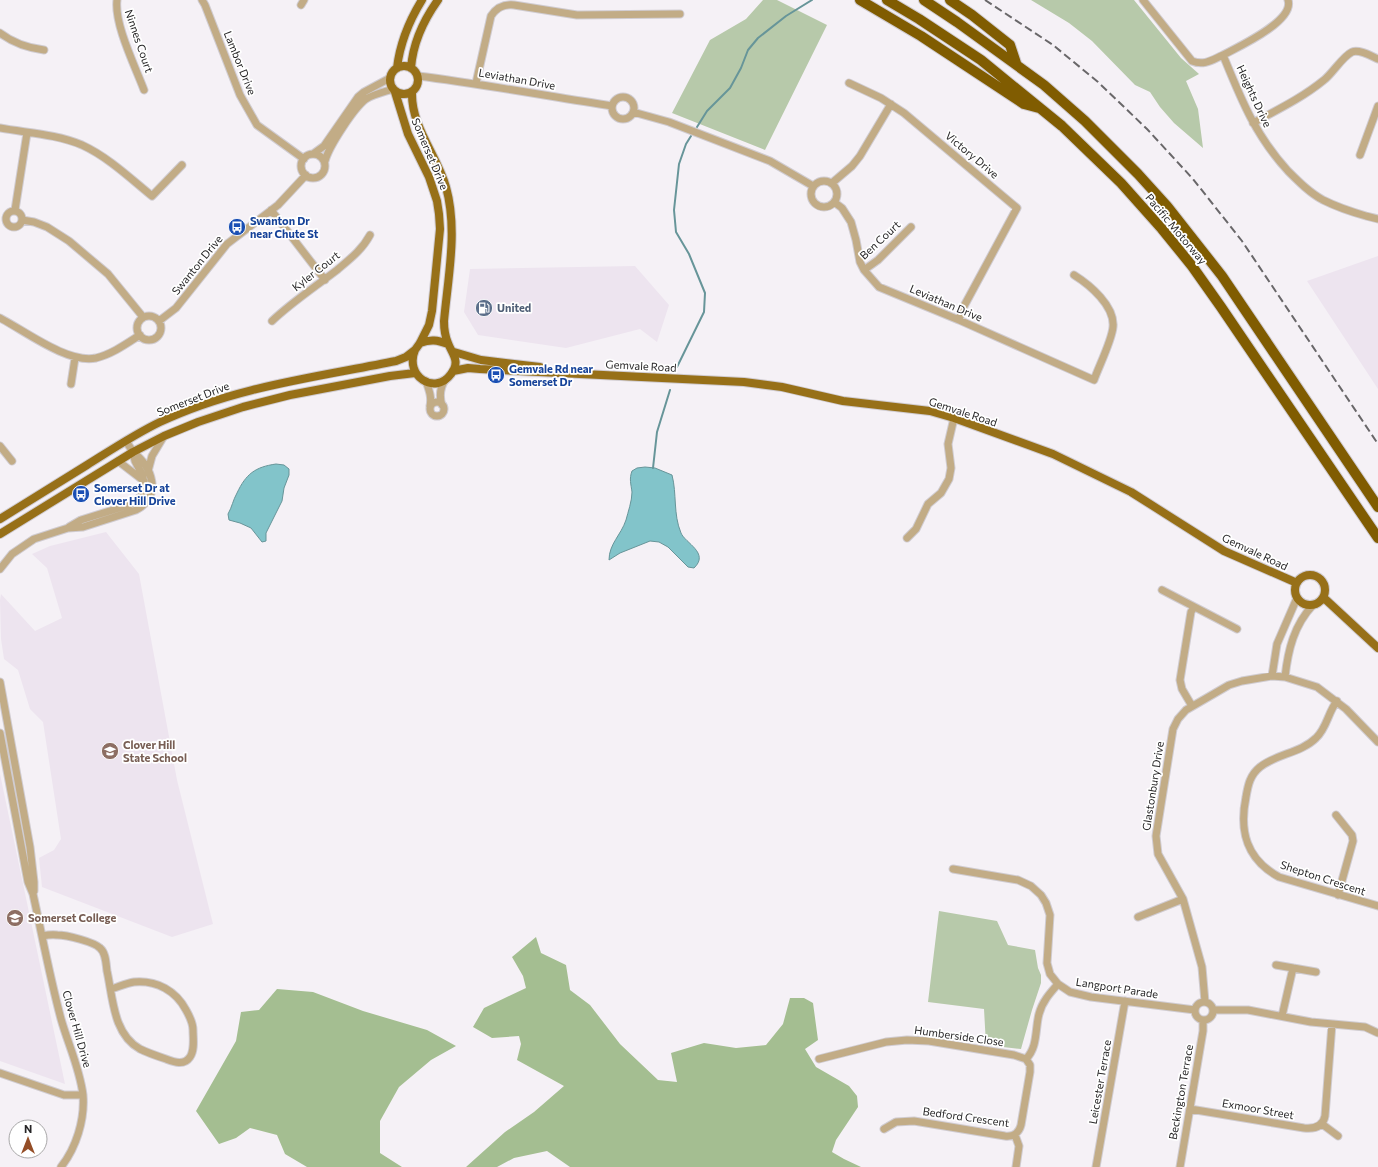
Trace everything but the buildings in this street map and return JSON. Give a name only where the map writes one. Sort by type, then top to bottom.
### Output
[{"type":"highway","points":[[860,0],[921,36],[1024,104],[1044,109]]},
{"type":"highway","name":"Pacific Motorway","points":[[887,0],[919,19],[981,60],[1044,109],[1121,183],[1162,229],[1192,266],[1378,538]]},
{"type":"highway","name":"Pacific Motorway","points":[[924,0],[1016,63],[1044,85],[1085,121],[1138,174],[1167,206],[1222,276],[1378,507]]},
{"type":"highway","points":[[950,0],[1010,45],[1016,63]]},
{"type":"main road","points":[[397,68],[403,39],[422,0]]},
{"type":"main road","points":[[411,68],[412,56],[419,32],[428,14],[438,0]]},
{"type":"main road","points":[[390,78],[391,74],[397,68],[404,66],[411,68],[418,76]]},
{"type":"main road","name":"Somerset Drive","points":[[418,76],[418,86],[412,92],[414,113],[419,128],[446,185],[449,200],[451,216],[451,249],[444,333],[448,344],[454,352]]},
{"type":"main road","name":"Somerset Drive","points":[[0,519],[126,440],[166,420],[223,398],[261,388],[396,361],[406,357],[415,350],[420,344],[429,325],[432,311],[440,229],[440,214],[429,177],[408,134],[402,118],[394,90],[390,84],[390,78]]},
{"type":"main road","points":[[394,90],[405,95],[412,92]]},
{"type":"main road","points":[[420,344],[432,340],[438,340],[448,344]]},
{"type":"main road","points":[[415,350],[412,362],[415,373],[420,378],[432,383],[445,380],[453,371],[455,358],[454,352]]},
{"type":"main road","name":"Gemvale Road","points":[[454,352],[481,360],[538,367],[566,373]]},
{"type":"main road","name":"Gemvale Road","points":[[453,371],[468,368],[768,384],[843,401],[930,411],[954,418],[1073,462],[1130,492],[1224,551],[1296,583]]},
{"type":"main road","name":"Somerset Drive","points":[[0,534],[133,452],[164,436],[218,414],[261,402],[390,376],[415,373]]},
{"type":"main road","points":[[1309,575],[1318,577],[1325,585],[1326,590],[1324,598],[1314,605],[1303,604],[1297,598],[1295,588],[1296,583],[1303,576],[1309,575]]},
{"type":"main road","points":[[1324,598],[1378,648]]},
{"type":"street","name":"Ninnes Court","points":[[117,0],[116,8],[118,21],[144,90]]},
{"type":"street","name":"Lambor Drive","points":[[202,0],[240,95],[257,124],[304,159]]},
{"type":"street","points":[[1143,0],[1192,61],[1199,64],[1206,63],[1223,55],[1266,32],[1286,12],[1289,4],[1288,0]]},
{"type":"street","points":[[476,83],[491,16],[497,9],[504,5],[514,5],[577,15],[680,14]]},
{"type":"street","points":[[0,33],[23,45],[44,50]]},
{"type":"street","points":[[1253,123],[1307,93],[1333,72],[1351,52],[1356,51],[1378,58]]},
{"type":"street","name":"Heights Drive","points":[[1223,55],[1253,123],[1276,157],[1300,183],[1322,200],[1356,213],[1378,219]]},
{"type":"street","name":"Leviathan Drive","points":[[418,76],[476,83],[522,92],[612,106]]},
{"type":"street","points":[[390,78],[364,92],[358,97],[324,146],[304,159],[301,167],[306,175],[313,178],[321,176],[325,169],[325,161],[328,150],[361,104],[370,97],[394,90]]},
{"type":"street","points":[[832,184],[852,166],[860,156],[890,104],[849,83]]},
{"type":"street","points":[[618,97],[626,97],[632,102],[634,108],[633,112],[628,118],[620,119],[612,112],[614,100],[618,97]]},
{"type":"street","name":"Victory Drive","points":[[890,104],[904,113],[1018,208],[963,308],[958,320]]},
{"type":"street","points":[[1360,155],[1378,106]]},
{"type":"street","points":[[633,112],[669,122],[770,161],[813,186]]},
{"type":"street","points":[[0,128],[64,139],[89,149],[110,162],[152,196],[182,165]]},
{"type":"street","points":[[15,210],[27,133]]},
{"type":"street","points":[[313,154],[320,156],[325,161]]},
{"type":"street","name":"Swanton Drive","points":[[159,321],[176,308],[226,244],[285,198],[306,175]]},
{"type":"street","points":[[822,181],[828,181],[832,184],[837,193],[834,202],[828,206],[818,206],[811,198],[811,190],[813,186],[822,181]]},
{"type":"street","name":"Leviathan Drive","points":[[834,202],[842,208],[851,222],[860,262],[864,270],[879,287],[1094,380],[1112,335],[1113,321],[1108,309],[1098,293],[1074,275]]},
{"type":"street","points":[[15,210],[20,213],[22,220],[18,226],[12,227],[3,217],[9,212],[15,210]]},
{"type":"street","points":[[271,210],[325,280]]},
{"type":"street","name":"Heights Drive","points":[[1356,213],[1378,212]]},
{"type":"street","points":[[22,220],[47,226],[69,241],[108,274],[144,317]]},
{"type":"street","name":"Ben Court","points":[[864,270],[911,227]]},
{"type":"street","name":"Kyler Court","points":[[272,321],[285,309],[325,280],[356,254],[365,244],[370,235]]},
{"type":"street","points":[[153,316],[159,321],[161,325],[160,332],[156,338],[150,340],[140,335],[137,329],[138,324],[144,317],[153,316]]},
{"type":"street","points":[[0,318],[62,353],[75,358],[88,359],[101,356],[123,346],[140,335]]},
{"type":"street","points":[[70,384],[75,358]]},
{"type":"street","points":[[426,381],[431,399],[430,410],[432,414],[442,417],[443,411],[440,392],[445,380]]},
{"type":"street","points":[[430,406],[436,402],[442,405]]},
{"type":"street","points":[[907,538],[916,529],[928,504],[941,493],[949,479],[951,468],[948,444],[954,418]]},
{"type":"street","points":[[148,471],[152,456],[164,436]]},
{"type":"street","points":[[68,528],[81,520],[134,502],[140,496],[143,490],[143,476],[135,461],[133,452],[126,440]]},
{"type":"street","points":[[0,446],[12,461]]},
{"type":"street","points":[[0,569],[12,554],[26,544],[42,536],[68,528],[83,527],[140,508],[148,501],[151,492],[152,480],[140,458],[133,452]]},
{"type":"street","points":[[118,461],[144,482]]},
{"type":"street","points":[[1162,590],[1237,629]]},
{"type":"street","points":[[1272,676],[1277,644],[1297,598]]},
{"type":"street","points":[[1285,677],[1290,645],[1306,613],[1314,605]]},
{"type":"street","points":[[1192,706],[1182,689],[1180,680],[1191,612],[1194,607]]},
{"type":"street","name":"Glastonbury Drive","points":[[1205,1002],[1202,967],[1183,900],[1158,854],[1156,836],[1173,729],[1181,714],[1229,685],[1242,681],[1272,676],[1285,677],[1318,687],[1337,701],[1378,742]]},
{"type":"street","name":"Clover Hill Drive","points":[[0,682],[30,847],[34,894],[42,936],[60,1017],[80,1079],[83,1095],[83,1112],[78,1134],[71,1151],[61,1167]]},
{"type":"street","name":"Shepton Crescent","points":[[1337,701],[1332,707],[1321,732],[1316,739],[1264,764],[1256,771],[1248,786],[1244,806],[1243,821],[1245,835],[1249,848],[1255,858],[1267,870],[1286,880],[1378,906]]},
{"type":"street","name":"Clover Hill Drive","points":[[0,733],[28,882],[34,894]]},
{"type":"street","points":[[1336,815],[1352,835],[1353,841],[1338,895]]},
{"type":"street","points":[[953,869],[1025,883],[1036,889],[1046,903],[1050,915],[1047,963],[1050,974],[1058,984],[1041,1007],[1033,1050],[1026,1059]]},
{"type":"street","points":[[1138,917],[1183,900]]},
{"type":"street","points":[[42,936],[51,934],[61,935],[99,947],[104,955],[111,989],[119,1024],[124,1034],[132,1043],[140,1049],[171,1061],[181,1062],[192,1056],[193,1024],[183,1005],[168,989],[147,982],[134,982],[111,989]]},
{"type":"street","points":[[1276,965],[1316,972]]},
{"type":"street","points":[[1282,1016],[1293,968]]},
{"type":"street","name":"Langport Parade","points":[[1058,984],[1070,992],[1080,995],[1195,1010]]},
{"type":"street","name":"Leicester Terrace","points":[[1096,1167],[1125,1001]]},
{"type":"street","points":[[1205,1002],[1210,1004],[1213,1010],[1211,1018],[1203,1021],[1197,1017],[1195,1010],[1199,1004],[1205,1002]]},
{"type":"street","points":[[1213,1010],[1248,1010],[1332,1024],[1365,1027],[1378,1032]]},
{"type":"street","name":"Beckington Terrace","points":[[1180,1167],[1203,1031],[1203,1021]]},
{"type":"street","points":[[1332,1024],[1325,1116],[1322,1124],[1338,1136]]},
{"type":"street","name":"Humberside Close","points":[[819,1059],[886,1042],[920,1040],[1007,1054],[1026,1059]]},
{"type":"street","name":"Bedford Crescent","points":[[884,1129],[896,1122],[914,1121],[1005,1136],[1015,1134],[1021,1125],[1030,1072],[1030,1065],[1026,1059]]},
{"type":"street","points":[[0,1073],[64,1095],[83,1095]]},
{"type":"street","name":"Exmoor Street","points":[[1190,1109],[1311,1129],[1322,1124]]},
{"type":"street","points":[[1015,1134],[1019,1146],[1016,1167]]},
{"type":"shaded area","points":[[1378,256],[1378,389],[1307,281]]},
{"type":"shaded area","points":[[635,266],[669,305],[657,342],[640,329],[566,348],[478,335],[464,312],[470,269]]},
{"type":"shaded area","name":"Clover Hill State School","points":[[106,532],[139,574],[177,780],[213,924],[172,937],[42,887],[39,858],[54,850],[61,839],[43,722],[30,709],[18,670],[4,659],[1,639],[1,594],[35,631],[62,618],[47,568],[32,554],[50,546]]},
{"type":"shaded area","name":"Somerset College","points":[[0,774],[65,1084],[0,1061]]},
{"type":"green space","points":[[763,0],[777,0],[827,25],[765,150],[672,113],[710,40],[746,19]]},
{"type":"green space","points":[[1031,0],[1134,0],[1181,58],[1199,74],[1186,81],[1198,109],[1203,148],[1174,123],[1160,107],[1150,92],[1135,85],[1092,41],[1069,23]]},
{"type":"green space","points":[[939,911],[997,921],[1008,945],[1035,950],[1038,968],[1041,975],[1041,983],[1021,1049],[986,1045],[984,1009],[928,1002]]},
{"type":"green space","points":[[536,937],[541,953],[566,965],[570,990],[590,1005],[620,1044],[658,1080],[677,1082],[671,1053],[704,1043],[736,1048],[766,1045],[783,1024],[790,998],[804,998],[813,1003],[818,1040],[805,1049],[816,1067],[849,1086],[857,1096],[858,1107],[836,1140],[832,1152],[861,1167],[570,1167],[547,1151],[514,1158],[497,1167],[466,1167],[505,1132],[534,1112],[564,1086],[517,1060],[521,1044],[519,1036],[492,1038],[473,1027],[484,1008],[526,988],[523,976],[512,957]]},
{"type":"green space","points":[[277,989],[313,992],[363,1011],[427,1030],[456,1046],[431,1060],[399,1087],[380,1121],[380,1153],[402,1167],[307,1167],[285,1154],[277,1135],[250,1128],[236,1138],[219,1144],[196,1111],[236,1041],[241,1012],[259,1010]]},
{"type":"water","points":[[276,464],[284,465],[289,469],[289,475],[284,488],[282,501],[266,533],[266,541],[262,542],[251,528],[229,520],[228,514],[240,486],[248,476],[257,469]]},
{"type":"water","points":[[637,468],[655,468],[672,475],[677,519],[681,533],[698,553],[698,563],[694,568],[688,567],[668,547],[659,542],[650,541],[620,553],[609,560],[611,549],[624,525],[630,506],[632,492],[630,479],[632,471]]},
{"type":"waterway","points":[[697,127],[707,111],[730,88],[741,68],[748,50],[758,38],[786,16],[812,0]]},
{"type":"waterway","points":[[677,367],[704,312],[705,293],[689,254],[676,232],[674,210],[679,164],[686,144],[691,136]]},
{"type":"waterway","points":[[653,468],[657,432],[670,390]]},
{"type":"railway","points":[[985,0],[1053,45],[1098,82],[1147,129],[1193,179],[1242,241],[1378,444]]},
{"type":"place","name":"Swanton Dr near Chute St","points":[[237,227]]},
{"type":"place","name":"United","points":[[484,308]]},
{"type":"place","name":"Gemvale Rd near Somerset Dr","points":[[496,375]]},
{"type":"place","name":"Somerset Dr at Clover Hill Drive","points":[[81,494]]},
{"type":"place","name":"Clover Hill State School","points":[[110,751]]},
{"type":"place","name":"Somerset College","points":[[15,918]]}]
